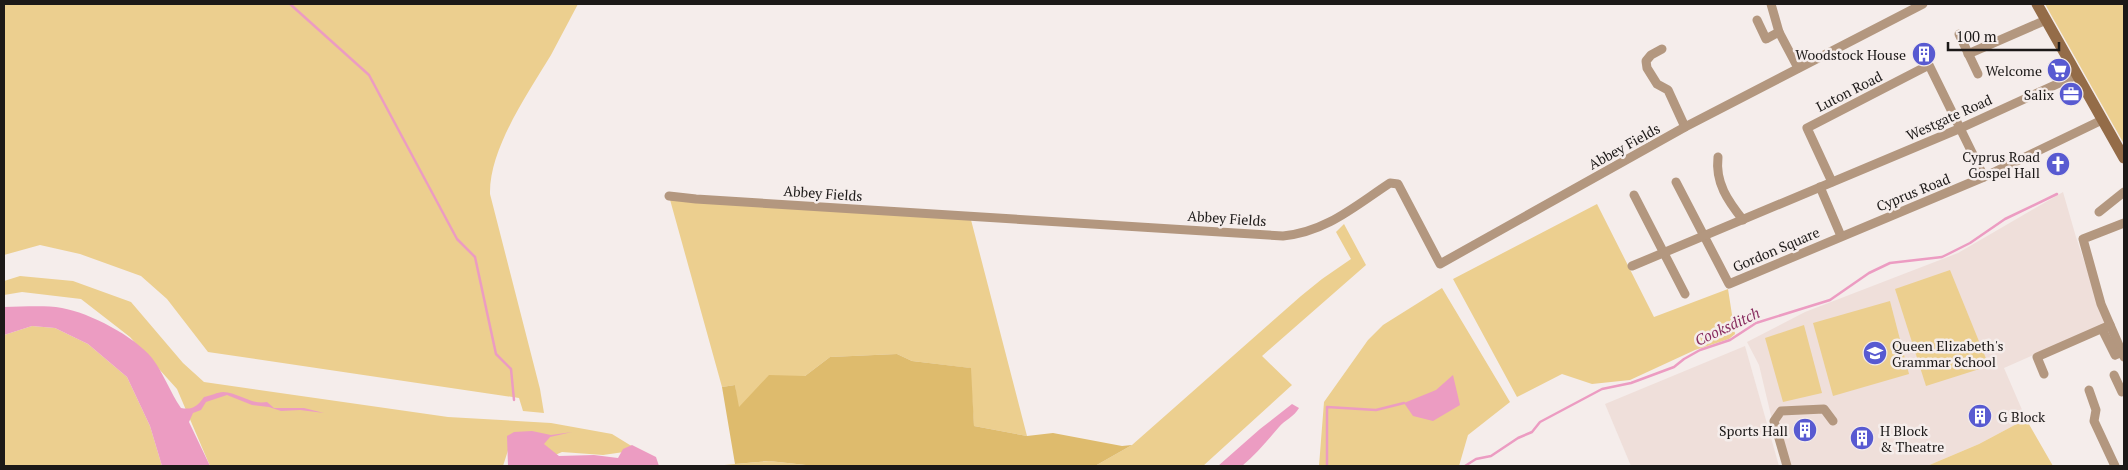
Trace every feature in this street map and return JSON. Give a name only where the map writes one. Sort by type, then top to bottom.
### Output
[{"type":"main road","points":[[2037,4],[2124,158]]},
{"type":"street","points":[[1771,4],[1779,32],[1798,68]]},
{"type":"street","name":"Abbey Fields","points":[[669,196],[1283,236],[1301,234],[1317,229],[1390,183],[1398,184],[1440,264],[1685,127],[1923,4]]},
{"type":"street","points":[[1757,20],[1766,39],[1779,32]]},
{"type":"street","points":[[1968,54],[2046,20]]},
{"type":"street","points":[[1959,34],[1978,74]]},
{"type":"street","points":[[1662,49],[1650,55],[1646,61],[1647,68],[1657,84],[1668,90],[1685,127]]},
{"type":"street","name":"Luton Road","points":[[1832,182],[1808,128],[1929,65],[1961,128]]},
{"type":"street","name":"Westgate Road","points":[[1832,182],[1961,128],[2077,75]]},
{"type":"street","name":"Cyprus Road","points":[[1841,236],[1984,177],[2102,120]]},
{"type":"street","points":[[1961,128],[1984,177]]},
{"type":"street","points":[[1718,157],[1713,167],[1723,191],[1743,220]]},
{"type":"street","points":[[1676,182],[1704,236]]},
{"type":"street","points":[[1632,266],[1832,182]]},
{"type":"street","name":"Gordon Square","points":[[1704,236],[1729,284],[1841,236],[1820,187]]},
{"type":"street","points":[[2099,212],[2124,192]]},
{"type":"street","points":[[1634,195],[1685,294]]},
{"type":"street","points":[[2123,355],[2106,327],[2083,239],[2124,223]]},
{"type":"street","points":[[2044,374],[2037,357],[2106,327]]},
{"type":"street","points":[[2119,379],[2122,392]]},
{"type":"street","points":[[2090,390],[2096,410],[2094,420],[2115,466]]},
{"type":"street","points":[[1787,466],[1774,421],[1781,411],[1824,409],[1833,421]]},
{"type":"shaded area","points":[[4,4],[578,4],[551,55],[511,122],[491,177],[490,194],[540,389],[544,413],[523,411],[519,398],[208,352],[167,299],[141,276],[80,254],[40,245],[4,255]]},
{"type":"shaded area","points":[[2045,4],[2124,4],[2124,144]]},
{"type":"shaded area","name":"Queen Elizabeth's Grammar School","points":[[2063,192],[2105,323],[2004,368],[2026,419],[1979,444],[1927,466],[1783,466],[1759,365],[1747,342],[1805,312],[1958,253]]},
{"type":"shaded area","points":[[669,196],[970,216],[1027,436],[974,426],[970,368],[912,361],[897,354],[830,357],[805,376],[738,408],[735,385],[722,387]]},
{"type":"shaded area","points":[[1597,204],[1654,317],[1728,289],[1735,334],[1729,339],[1695,350],[1630,380],[1592,384],[1562,374],[1517,397],[1453,279]]},
{"type":"shaded area","points":[[1344,224],[1366,265],[1262,356],[1292,385],[1203,466],[1095,466],[1132,445],[1301,296],[1351,259],[1336,232]]},
{"type":"shaded area","points":[[1950,270],[1989,366],[1926,386],[1895,289]]},
{"type":"shaded area","points":[[20,276],[73,281],[131,302],[183,363],[204,382],[448,417],[551,423],[612,434],[638,450],[603,455],[562,452],[530,466],[511,441],[503,466],[210,466],[177,389],[130,337],[81,299],[22,292],[4,295],[4,281]]},
{"type":"shaded area","points":[[1442,288],[1510,402],[1468,435],[1459,466],[1319,466],[1324,402],[1368,340],[1383,325]]},
{"type":"shaded area","points":[[1890,301],[1909,374],[1833,396],[1813,323]]},
{"type":"shaded area","points":[[40,306],[62,308],[98,320],[111,327],[134,342],[152,358],[181,408],[188,409],[194,407],[204,397],[223,392],[235,394],[256,402],[267,402],[274,408],[304,408],[324,413],[300,410],[281,411],[252,405],[227,395],[206,402],[201,410],[193,413],[189,422],[210,466],[162,466],[150,426],[127,377],[88,344],[55,328],[32,326],[4,335],[4,307]]},
{"type":"shaded area","points":[[1804,325],[1822,393],[1783,402],[1765,338]]},
{"type":"shaded area","points":[[32,326],[55,328],[88,344],[127,377],[150,426],[162,466],[4,466],[4,335]]},
{"type":"shaded area","points":[[1745,346],[1779,466],[1631,466],[1605,404]]},
{"type":"shaded area","points":[[897,354],[912,361],[971,368],[974,426],[1027,436],[1053,433],[1122,446],[1132,445],[1095,466],[815,466],[769,461],[735,464],[722,387],[735,385],[739,407],[769,375],[805,376],[830,357]]},
{"type":"shaded area","points":[[1453,375],[1460,405],[1433,421],[1413,416],[1404,403],[1436,390]]},
{"type":"shaded area","points":[[1292,404],[1299,408],[1297,411],[1242,466],[1218,466],[1260,429]]},
{"type":"shaded area","points":[[2026,419],[2053,466],[1927,466],[1979,444]]},
{"type":"shaded area","points":[[532,431],[551,435],[572,432],[550,437],[544,444],[559,456],[594,455],[618,458],[623,449],[632,445],[656,457],[659,466],[508,466],[507,436],[514,432]]},
{"type":"shaded area","points":[[769,461],[815,466],[713,466]]},
{"type":"waterway","points":[[290,4],[369,75],[457,239],[475,257],[496,354],[511,369],[514,400]]},
{"type":"waterway","name":"Cooksditch","points":[[1465,466],[1476,459],[1491,456],[1518,438],[1532,432],[1540,422],[1602,389],[1631,383],[1674,367],[1700,350],[1730,340],[1756,323],[1830,300],[1869,273],[1890,263],[1942,257],[1970,243],[2005,219],[2057,194]]},
{"type":"waterway","points":[[1327,466],[1327,407],[1376,410],[1404,403]]},
{"type":"place","name":"Woodstock House","points":[[1924,54]]},
{"type":"place","name":"Welcome","points":[[2059,70]]},
{"type":"place","name":"Salix","points":[[2071,94]]},
{"type":"place","name":"Cyprus Road Gospel Hall","points":[[2058,164]]},
{"type":"place","name":"Queen Elizabeth's Grammar School","points":[[1875,353]]},
{"type":"place","name":"G Block","points":[[1980,416]]},
{"type":"place","name":"Sports Hall","points":[[1805,430]]},
{"type":"place","name":"H Block & Theatre","points":[[1862,438]]}]
